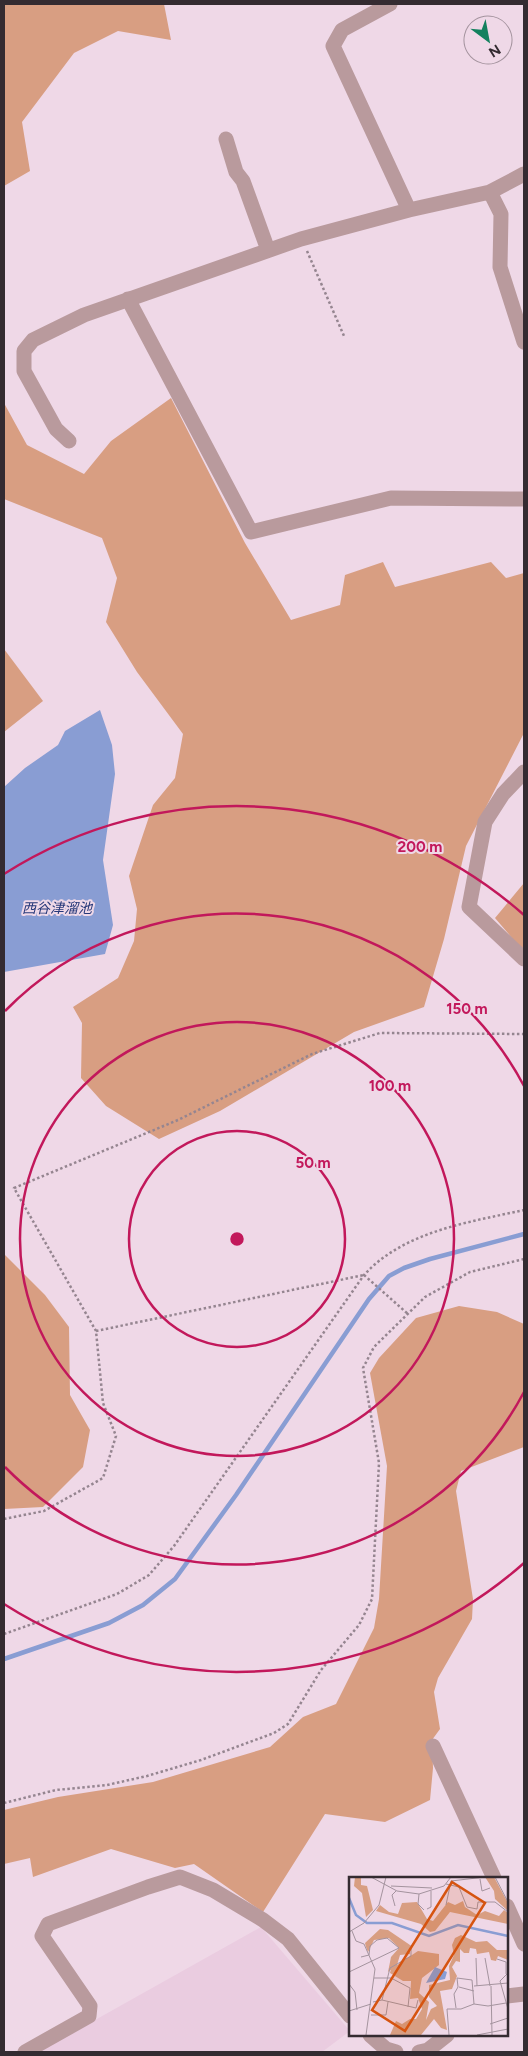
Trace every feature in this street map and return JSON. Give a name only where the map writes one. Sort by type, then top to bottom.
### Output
[{"type":"street","points":[[390,4],[342,30],[333,46],[409,210]]},
{"type":"street","points":[[226,139],[236,172],[242,181],[268,250]]},
{"type":"street","points":[[69,441],[56,428],[24,371],[24,351],[33,340],[84,315],[268,250],[301,239],[409,210],[490,192],[524,174]]},
{"type":"street","points":[[490,192],[501,214],[500,267],[524,342]]},
{"type":"street","points":[[128,299],[251,532],[391,498],[524,499]]},
{"type":"street","points":[[524,772],[503,794],[485,822],[469,907],[524,958]]},
{"type":"street","points":[[433,1746],[494,1877]]},
{"type":"street","points":[[25,2052],[89,2016],[90,2006],[42,1936],[48,1924],[180,1877],[213,1890],[263,1920],[288,1939],[349,2015]]},
{"type":"street","points":[[508,1908],[524,1944]]},
{"type":"street","points":[[508,1996],[524,1994]]},
{"type":"street","points":[[371,2036],[386,2048],[396,2052]]},
{"type":"street","points":[[419,2052],[428,2050],[446,2036]]},
{"type":"path","points":[[301,239],[344,336]]},
{"type":"path","points":[[4,1520],[44,1511],[103,1478],[116,1436],[103,1403],[96,1331],[14,1188],[178,1120],[312,1054],[380,1032],[524,1034]]},
{"type":"path","points":[[4,1634],[117,1594],[149,1575],[174,1546],[364,1275],[376,1262],[401,1247],[446,1228],[524,1210]]},
{"type":"path","points":[[4,1803],[56,1790],[107,1784],[147,1776],[274,1733],[288,1724],[322,1670],[359,1625],[372,1599],[380,1463],[363,1368],[374,1346],[425,1298],[470,1272],[524,1259]]},
{"type":"path","points":[[96,1331],[364,1275],[408,1314]]},
{"type":"shaded area","points":[[4,4],[164,4],[171,40],[118,31],[74,53],[22,122],[30,171],[4,186]]},
{"type":"shaded area","points":[[171,398],[245,543],[291,620],[340,605],[345,575],[383,562],[395,587],[491,562],[506,578],[524,573],[524,733],[466,846],[444,939],[424,1007],[354,1032],[220,1111],[159,1139],[106,1106],[81,1078],[82,1023],[73,1007],[118,978],[134,941],[137,909],[129,876],[153,805],[175,778],[183,734],[137,672],[106,622],[117,578],[102,538],[4,499],[4,403],[27,445],[84,474],[111,441]]},
{"type":"shaded area","points":[[4,649],[43,701],[4,732]]},
{"type":"shaded area","points":[[524,883],[524,952],[495,918]]},
{"type":"shaded area","points":[[4,1254],[45,1295],[69,1327],[70,1395],[90,1430],[83,1467],[43,1507],[4,1509]]},
{"type":"shaded area","points":[[459,1306],[497,1312],[524,1324],[524,1447],[461,1471],[456,1491],[473,1599],[472,1619],[438,1678],[434,1692],[440,1729],[432,1740],[433,1768],[430,1800],[385,1822],[325,1814],[263,1912],[194,1864],[175,1868],[111,1849],[33,1877],[30,1858],[4,1864],[4,1810],[58,1797],[153,1782],[270,1747],[303,1717],[336,1704],[374,1628],[379,1599],[387,1466],[370,1373],[379,1358],[416,1318]]},
{"type":"shaded area","points":[[261,1927],[349,2030],[322,2052],[38,2052]]},
{"type":"water","name":"西谷津溜池","points":[[100,710],[112,745],[115,774],[103,860],[113,925],[105,954],[4,972],[4,787],[25,768],[58,745],[65,731]]},
{"type":"waterway","points":[[4,1659],[109,1623],[143,1605],[175,1579],[236,1495],[369,1299],[389,1276],[404,1268],[430,1259],[524,1234]]}]
